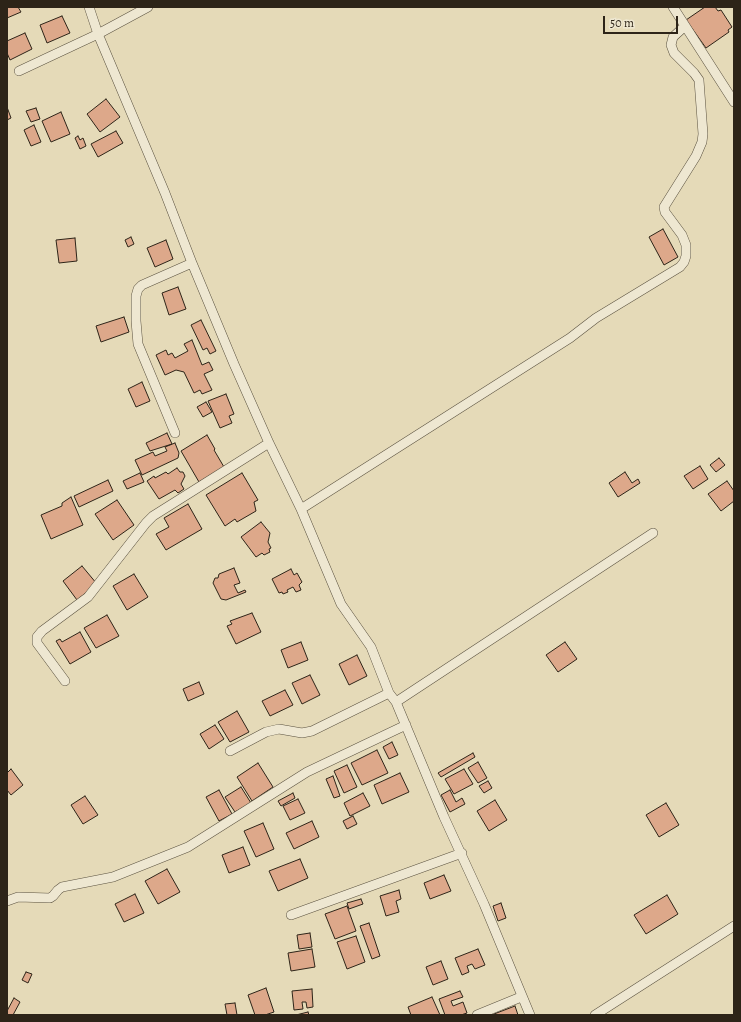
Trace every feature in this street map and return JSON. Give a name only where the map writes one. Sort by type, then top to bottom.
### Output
[{"type":"street","points":[[90,7],[98,34],[165,193],[234,364],[269,443],[301,509],[341,604],[371,647],[389,693],[396,702],[444,817],[462,853],[521,997],[530,1015]]},
{"type":"street","points":[[19,71],[98,34],[148,7]]},
{"type":"street","points":[[673,7],[734,102]]},
{"type":"street","points":[[301,509],[570,338],[596,318],[680,267],[684,262],[686,256],[686,245],[682,235],[665,212],[664,207],[696,156],[702,142],[703,134],[699,80],[674,53],[672,45],[673,37],[685,26]]},
{"type":"street","points":[[175,433],[138,344],[136,296],[138,289],[142,284],[192,263]]},
{"type":"street","points":[[65,681],[37,643],[36,637],[88,597],[152,516],[269,443]]},
{"type":"street","points":[[396,702],[653,534]]},
{"type":"street","points":[[230,751],[266,732],[279,729],[302,733],[312,730],[389,693]]},
{"type":"street","points":[[7,901],[18,897],[50,898],[62,887],[113,878],[188,847],[306,772],[406,726]]},
{"type":"street","points":[[291,915],[462,853]]},
{"type":"street","points":[[595,1015],[734,926]]},
{"type":"street","points":[[477,1015],[521,997]]},
{"type":"building","points":[[7,7],[18,7],[21,12],[7,18]]},
{"type":"building","points":[[705,7],[715,7],[718,11],[721,10],[732,27],[728,30],[729,32],[706,48],[686,20]]},
{"type":"building","points":[[62,16],[70,33],[47,43],[40,25]]},
{"type":"building","points":[[25,33],[32,49],[10,60],[7,53],[7,41]]},
{"type":"building","points":[[106,99],[120,117],[100,132],[87,114]]},
{"type":"building","points":[[7,107],[11,118],[7,120]]},
{"type":"building","points":[[36,108],[40,119],[31,122],[26,111]]},
{"type":"building","points":[[61,112],[70,134],[51,142],[42,121]]},
{"type":"building","points":[[34,125],[41,142],[31,146],[24,130]]},
{"type":"building","points":[[116,131],[123,143],[98,157],[91,144]]},
{"type":"building","points":[[78,136],[80,140],[83,138],[86,146],[80,149],[75,138]]},
{"type":"building","points":[[663,229],[678,257],[664,265],[649,237]]},
{"type":"building","points":[[131,237],[134,244],[128,247],[125,240]]},
{"type":"building","points":[[75,238],[77,261],[59,263],[56,240]]},
{"type":"building","points":[[166,240],[173,259],[155,267],[147,248]]},
{"type":"building","points":[[178,287],[186,309],[169,315],[162,293]]},
{"type":"building","points":[[124,317],[129,332],[101,342],[96,326]]},
{"type":"building","points":[[201,320],[216,351],[210,354],[207,348],[203,350],[191,325]]},
{"type":"building","points":[[192,340],[202,365],[209,362],[213,370],[204,374],[212,390],[202,394],[200,390],[194,393],[184,372],[176,370],[165,375],[156,355],[166,350],[168,355],[172,353],[175,358],[188,351],[184,344]]},
{"type":"building","points":[[142,382],[150,401],[136,407],[128,389]]},
{"type":"building","points":[[226,394],[234,414],[229,416],[232,423],[220,428],[208,401]]},
{"type":"building","points":[[206,402],[212,412],[203,417],[197,407]]},
{"type":"building","points":[[167,433],[172,444],[150,451],[146,443]]},
{"type":"building","points":[[207,435],[224,467],[199,482],[181,451]]},
{"type":"building","points":[[175,443],[179,453],[178,458],[142,475],[135,460],[153,452],[155,456],[167,451],[165,447]]},
{"type":"building","points":[[719,458],[725,465],[716,472],[710,465]]},
{"type":"building","points":[[700,466],[708,479],[693,489],[684,476]]},
{"type":"building","points":[[177,468],[180,472],[183,472],[185,476],[181,484],[184,489],[178,493],[175,490],[159,499],[147,481],[154,476],[155,478],[166,472],[168,474]]},
{"type":"building","points":[[625,472],[632,483],[638,479],[640,483],[618,497],[609,483]]},
{"type":"building","points":[[140,473],[144,482],[127,489],[123,481]]},
{"type":"building","points":[[242,473],[258,500],[254,502],[256,511],[237,522],[235,519],[225,526],[206,495]]},
{"type":"building","points":[[108,480],[113,491],[79,507],[74,496]]},
{"type":"building","points":[[727,481],[734,491],[734,501],[721,511],[708,494]]},
{"type":"building","points":[[71,497],[83,525],[51,539],[41,515],[62,506],[62,503]]},
{"type":"building","points":[[117,500],[134,525],[113,540],[95,514]]},
{"type":"building","points":[[188,504],[202,529],[166,550],[156,534],[169,527],[164,518]]},
{"type":"building","points":[[261,522],[270,533],[268,542],[271,548],[269,549],[270,552],[264,555],[262,553],[256,557],[241,537]]},
{"type":"building","points":[[82,566],[97,584],[77,600],[63,581]]},
{"type":"building","points":[[234,568],[240,583],[234,585],[238,593],[245,590],[246,592],[226,600],[221,599],[213,583],[215,578],[218,578],[219,574]]},
{"type":"building","points":[[291,569],[294,575],[297,573],[302,582],[299,585],[301,590],[296,592],[293,587],[287,590],[288,592],[283,594],[282,592],[279,593],[272,579]]},
{"type":"building","points":[[134,574],[148,597],[127,610],[113,586]]},
{"type":"building","points":[[252,613],[261,632],[236,644],[227,626],[232,624],[230,621]]},
{"type":"building","points":[[107,615],[119,636],[96,648],[84,628]]},
{"type":"building","points":[[80,632],[91,652],[70,664],[56,641],[60,639],[62,642]]},
{"type":"building","points":[[301,642],[308,660],[288,668],[281,650]]},
{"type":"building","points":[[565,642],[577,659],[558,672],[546,655]]},
{"type":"building","points":[[357,655],[367,676],[349,685],[339,664]]},
{"type":"building","points":[[310,675],[320,695],[302,704],[292,683]]},
{"type":"building","points":[[199,682],[204,694],[188,701],[183,689]]},
{"type":"building","points":[[285,690],[293,705],[270,716],[262,701]]},
{"type":"building","points":[[237,711],[249,732],[230,742],[218,722]]},
{"type":"building","points":[[215,725],[224,739],[209,749],[200,734]]},
{"type":"building","points":[[392,742],[398,755],[389,759],[383,747]]},
{"type":"building","points":[[377,750],[388,773],[362,785],[351,763]]},
{"type":"building","points":[[473,753],[475,757],[441,777],[438,773]]},
{"type":"building","points":[[478,762],[487,778],[478,783],[468,768]]},
{"type":"building","points":[[258,763],[273,787],[252,801],[237,777]]},
{"type":"building","points":[[347,765],[357,787],[344,793],[334,771]]},
{"type":"building","points":[[11,769],[23,785],[11,795],[7,790],[7,773]]},
{"type":"building","points":[[464,769],[473,784],[454,794],[445,779]]},
{"type":"building","points":[[400,773],[409,792],[382,804],[374,785]]},
{"type":"building","points":[[333,776],[340,796],[334,798],[326,779]]},
{"type":"building","points":[[488,781],[492,788],[484,793],[479,786]]},
{"type":"building","points":[[241,787],[251,803],[235,812],[225,797]]},
{"type":"building","points":[[219,790],[232,814],[219,821],[206,797]]},
{"type":"building","points":[[450,790],[456,802],[462,798],[465,804],[450,812],[441,795]]},
{"type":"building","points":[[293,793],[295,798],[281,806],[278,801]]},
{"type":"building","points":[[363,793],[370,806],[350,816],[344,803]]},
{"type":"building","points":[[85,796],[98,815],[83,824],[71,805]]},
{"type":"building","points":[[298,799],[305,813],[290,820],[283,806]]},
{"type":"building","points":[[495,800],[507,820],[489,831],[477,811]]},
{"type":"building","points":[[666,803],[679,825],[659,837],[646,815]]},
{"type":"building","points":[[353,816],[357,824],[347,829],[343,821]]},
{"type":"building","points":[[312,821],[319,837],[294,849],[286,833]]},
{"type":"building","points":[[263,823],[274,849],[256,857],[244,831]]},
{"type":"building","points":[[243,847],[250,865],[229,873],[222,855]]},
{"type":"building","points":[[300,859],[308,878],[278,891],[269,871]]},
{"type":"building","points":[[167,869],[180,892],[158,904],[145,881]]},
{"type":"building","points":[[444,875],[451,891],[430,899],[424,883]]},
{"type":"building","points":[[399,890],[401,899],[396,901],[399,912],[386,916],[380,896]]},
{"type":"building","points":[[135,894],[144,913],[124,922],[115,904]]},
{"type":"building","points":[[667,895],[678,914],[646,934],[634,915]]},
{"type":"building","points":[[361,899],[363,904],[349,909],[347,903]]},
{"type":"building","points":[[501,903],[506,918],[498,921],[493,906]]},
{"type":"building","points":[[347,906],[356,931],[335,939],[325,914]]},
{"type":"building","points":[[369,923],[380,956],[372,959],[360,926]]},
{"type":"building","points":[[310,933],[312,947],[299,949],[297,935]]},
{"type":"building","points":[[356,936],[365,962],[347,969],[337,942]]},
{"type":"building","points":[[312,949],[315,967],[291,971],[288,953]]},
{"type":"building","points":[[478,949],[485,965],[475,969],[472,964],[467,966],[469,972],[462,975],[455,958]]},
{"type":"building","points":[[441,961],[448,979],[433,985],[426,967]]},
{"type":"building","points":[[26,972],[32,974],[28,983],[22,980]]},
{"type":"building","points":[[266,988],[274,1012],[265,1015],[255,1015],[248,995]]},
{"type":"building","points":[[312,989],[313,1007],[307,1008],[306,1002],[302,1002],[303,1009],[294,1010],[292,991]]},
{"type":"building","points":[[460,991],[463,997],[451,1001],[453,1006],[463,1002],[467,1013],[461,1015],[445,1015],[439,999]]},
{"type":"building","points":[[432,997],[440,1015],[411,1015],[408,1007]]},
{"type":"building","points":[[14,998],[20,1002],[13,1015],[7,1015],[7,1011]]},
{"type":"building","points":[[235,1003],[237,1015],[227,1015],[225,1004]]},
{"type":"building","points":[[515,1006],[518,1015],[494,1015],[494,1014]]},
{"type":"building","points":[[308,1012],[309,1015],[296,1015]]}]
